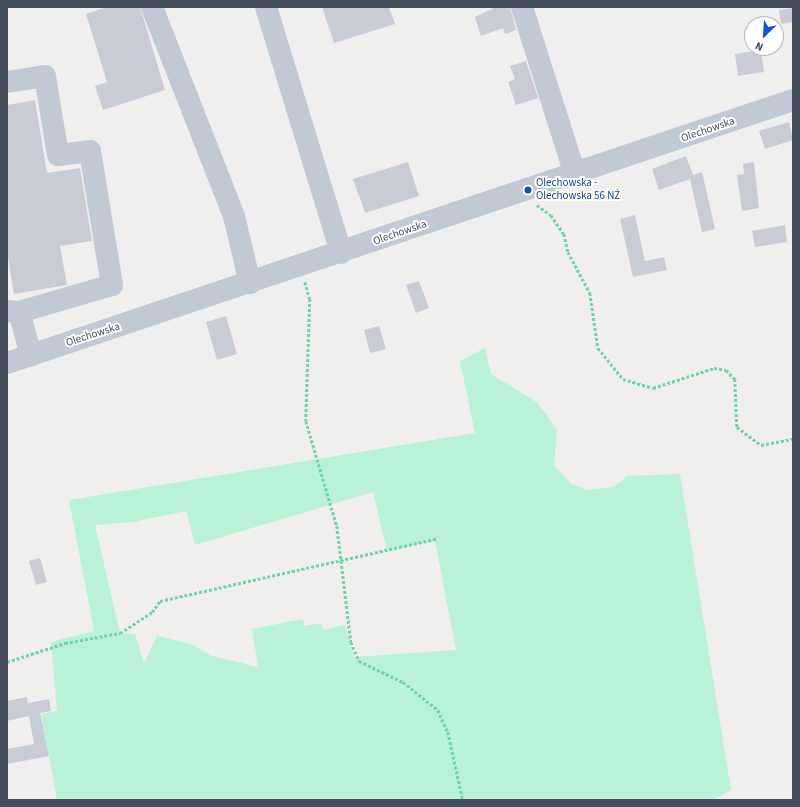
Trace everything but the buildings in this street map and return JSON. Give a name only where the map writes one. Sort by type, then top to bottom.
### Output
[{"type":"street","points":[[152,7],[234,216],[250,283]]},
{"type":"street","points":[[266,7],[341,253]]},
{"type":"street","points":[[522,7],[575,174]]},
{"type":"street","points":[[7,82],[45,76],[58,156],[90,151],[112,285],[13,310],[31,355]]},
{"type":"street","name":"Olechowska","points":[[7,363],[341,253],[793,100]]},
{"type":"path","points":[[520,193],[551,215],[564,234],[568,252],[590,293],[598,348],[623,379],[652,388],[714,368],[726,370],[735,379],[737,427],[761,445],[793,439]]},
{"type":"path","points":[[297,267],[310,299],[306,421],[337,526],[351,642],[359,661],[403,682],[438,710],[448,732],[463,800]]},
{"type":"path","points":[[7,662],[65,643],[120,633],[152,612],[160,601],[436,539]]},
{"type":"green space","points":[[485,348],[491,374],[535,401],[548,416],[557,430],[554,466],[572,484],[588,490],[614,487],[627,476],[680,474],[731,790],[713,800],[57,800],[41,714],[57,711],[51,642],[94,631],[69,500],[475,433],[460,361]],"holes":[[[373,492],[387,550],[435,541],[456,650],[354,657],[345,625],[323,630],[321,623],[304,626],[303,619],[252,629],[258,667],[212,656],[191,644],[157,636],[144,663],[135,634],[120,633],[95,525],[132,522],[186,511],[195,545]]]},
{"type":"place","name":"Olechowska - Olechowska 56 NŻ","points":[[528,190]]}]
